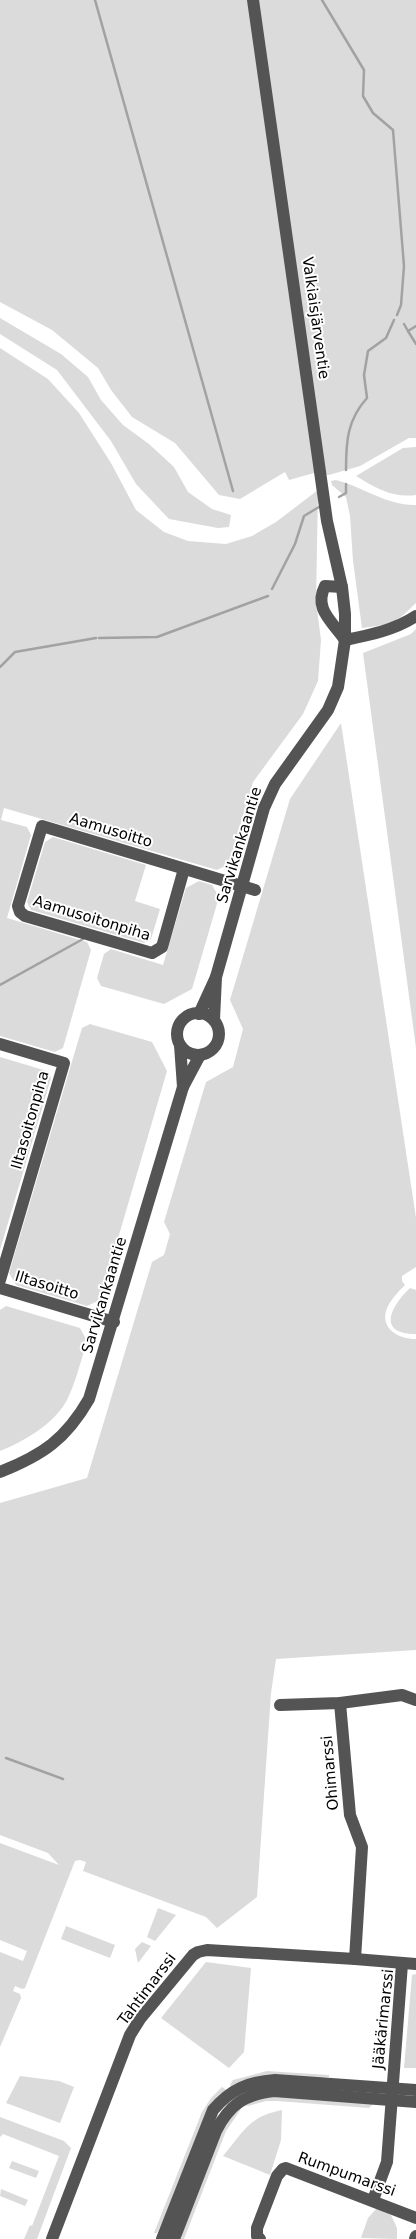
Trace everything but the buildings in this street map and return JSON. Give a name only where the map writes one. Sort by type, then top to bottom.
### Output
[{"type":"street","name":"Valkiaisjärventie","points":[[253,0],[327,521],[342,587],[345,640]]},
{"type":"street","points":[[342,587],[325,586],[321,594],[320,606],[345,640],[405,624],[416,616]]},
{"type":"street","name":"Sarvikankaantie","points":[[183,1086],[178,1031],[180,1024],[185,1018],[199,1014],[216,977],[264,808],[275,784],[328,710],[338,687],[345,640]]},
{"type":"street","name":"Aamusoitto","points":[[20,912],[18,906],[42,826],[256,890]]},
{"type":"street","name":"Aamusoitonpiha","points":[[20,912],[25,916],[152,953],[162,947],[184,869]]},
{"type":"street","name":"Sarvikankaantie","points":[[0,1472],[36,1456],[52,1446],[80,1416],[89,1399],[114,1322],[183,1086],[200,1055],[207,1053],[218,1042],[219,1034],[214,1020],[216,977]]},
{"type":"street","points":[[199,1014],[214,1020]]},
{"type":"street","name":"Iltasoitonpiha","points":[[0,1044],[64,1063],[0,1280]]},
{"type":"street","points":[[180,1045],[189,1053],[200,1055]]},
{"type":"street","name":"Iltasoitto","points":[[0,1288],[114,1322]]},
{"type":"street","points":[[280,1705],[340,1703],[402,1696],[416,1700]]},
{"type":"street","name":"Ohimarssi","points":[[340,1703],[350,1815],[362,1847],[355,1959]]},
{"type":"street","name":"Tahtimarssi","points":[[52,2239],[130,2035],[140,2019],[193,1955],[207,1950],[355,1959],[402,1964]]},
{"type":"street","name":"Jääkärimarssi","points":[[373,2200],[387,2162],[402,1964],[416,1964]]},
{"type":"street","points":[[162,2239],[206,2124],[213,2110],[232,2092],[250,2083],[275,2080],[393,2094],[416,2102]]},
{"type":"street","points":[[174,2239],[216,2131],[226,2113],[239,2101],[254,2094],[274,2092],[393,2094],[416,2090]]},
{"type":"street","name":"Rumpumarssi","points":[[260,2239],[257,2228],[277,2176],[283,2169],[299,2172],[416,2218]]},
{"type":"shaded area","points":[[0,0],[416,0],[416,438],[409,438],[360,466],[329,475],[314,473],[289,480],[285,472],[240,499],[219,495],[175,443],[132,417],[111,390],[98,368],[52,330],[0,302]]},
{"type":"shaded area","points":[[0,318],[61,354],[88,377],[101,400],[123,425],[149,444],[174,467],[188,492],[212,509],[231,515],[229,527],[218,528],[169,519],[136,484],[111,441],[57,370],[0,334]]},
{"type":"shaded area","points":[[0,348],[48,379],[79,413],[111,463],[136,510],[164,532],[188,541],[226,544],[252,536],[276,522],[318,490],[316,602],[321,640],[318,681],[303,714],[253,782],[229,864],[217,870],[4,808],[1,820],[27,827],[31,835],[7,918],[87,942],[91,950],[63,1048],[55,1052],[0,1036]]},
{"type":"shaded area","points":[[416,447],[416,495],[400,495],[384,491],[356,476],[403,448]]},
{"type":"shaded area","points":[[336,480],[395,502],[416,505],[416,603],[397,620],[387,624],[362,628],[353,561],[350,516],[346,497],[332,485],[331,481]]},
{"type":"shaded area","points":[[416,629],[416,1048],[363,653],[411,634]]},
{"type":"shaded area","points":[[341,723],[416,1218],[416,1267],[402,1276],[402,1281],[405,1285],[389,1304],[385,1318],[386,1323],[393,1332],[410,1339],[416,1339],[416,1650],[276,1659],[271,1693],[257,1897],[217,1928],[206,1917],[83,1871],[86,1862],[75,1861],[25,1988],[22,1989],[15,1986],[13,1991],[20,1994],[21,1998],[0,2047],[0,1952],[23,1961],[27,1951],[0,1940],[0,1843],[59,1865],[48,1853],[0,1835],[0,1503],[87,1478],[152,1262],[164,1255],[170,1234],[164,1222],[206,1082],[233,1067],[243,1029],[230,1000],[290,799]]},
{"type":"shaded area","points":[[53,837],[146,865],[135,901],[160,909],[151,939],[144,943],[31,910],[27,902],[45,842]]},
{"type":"shaded area","points":[[199,881],[212,885],[219,897],[192,989],[164,1004],[101,986],[97,978],[104,954],[111,949],[163,965],[186,888]]},
{"type":"shaded area","points":[[90,1024],[152,1042],[167,1071],[100,1300],[87,1306],[16,1285],[9,1273],[82,1028]]},
{"type":"shaded area","points":[[0,1057],[47,1071],[51,1078],[0,1250]]},
{"type":"shaded area","points":[[410,1288],[416,1290],[416,1334],[403,1333],[395,1329],[391,1324],[393,1310]]},
{"type":"shaded area","points":[[6,1306],[80,1328],[87,1341],[73,1386],[67,1400],[55,1417],[38,1431],[0,1451],[0,1310]]},
{"type":"shaded area","points":[[158,1908],[176,1915],[155,1941],[147,1937]]},
{"type":"shaded area","points":[[66,1926],[115,1945],[110,1958],[61,1939]]},
{"type":"shaded area","points":[[142,1942],[151,1946],[138,1963],[135,1949]]},
{"type":"shaded area","points":[[206,1962],[251,1968],[244,2052],[229,2068],[161,2018]]},
{"type":"shaded area","points":[[416,1974],[416,2068],[404,2068],[412,1975]]},
{"type":"shaded area","points":[[267,2071],[329,2075],[329,2077],[232,2088],[230,2085],[233,2080]]},
{"type":"shaded area","points":[[20,2076],[59,2081],[74,2087],[60,2123],[6,2103]]},
{"type":"shaded area","points":[[222,2087],[228,2091],[157,2233],[154,2233],[202,2112],[211,2098]]},
{"type":"shaded area","points":[[262,2095],[373,2104],[369,2108],[277,2101],[245,2105]]},
{"type":"shaded area","points":[[241,2109],[226,2131],[184,2239],[181,2239],[184,2221],[224,2121]]},
{"type":"shaded area","points":[[282,2110],[281,2140],[270,2175],[223,2156],[242,2132],[254,2121]]},
{"type":"shaded area","points":[[0,2117],[64,2141],[71,2148],[37,2239],[24,2239],[30,2225],[32,2226],[59,2156],[3,2134],[0,2137]]},
{"type":"shaded area","points":[[12,2161],[39,2171],[36,2178],[9,2168]]},
{"type":"shaded area","points":[[1,2189],[28,2200],[25,2206],[0,2196]]},
{"type":"shaded area","points":[[377,2208],[391,2215],[397,2228],[397,2239],[361,2238],[368,2218]]},
{"type":"waterway","points":[[95,0],[233,491]]},
{"type":"waterway","points":[[322,0],[364,70],[363,96],[373,113],[393,130],[404,266],[401,305],[397,315]]},
{"type":"waterway","points":[[346,470],[346,450],[349,432],[355,415],[367,398],[364,375],[368,351],[386,338],[394,320]]},
{"type":"waterway","points":[[404,324],[408,331],[416,326]]},
{"type":"waterway","points":[[408,331],[416,344]]},
{"type":"waterway","points":[[339,497],[346,493],[346,484]]},
{"type":"waterway","points":[[272,589],[295,544],[304,516],[319,507]]},
{"type":"waterway","points":[[99,638],[157,637],[268,596]]},
{"type":"waterway","points":[[0,667],[15,652],[96,638]]},
{"type":"waterway","points":[[0,985],[83,939]]},
{"type":"waterway","points":[[6,1758],[63,1779]]}]
